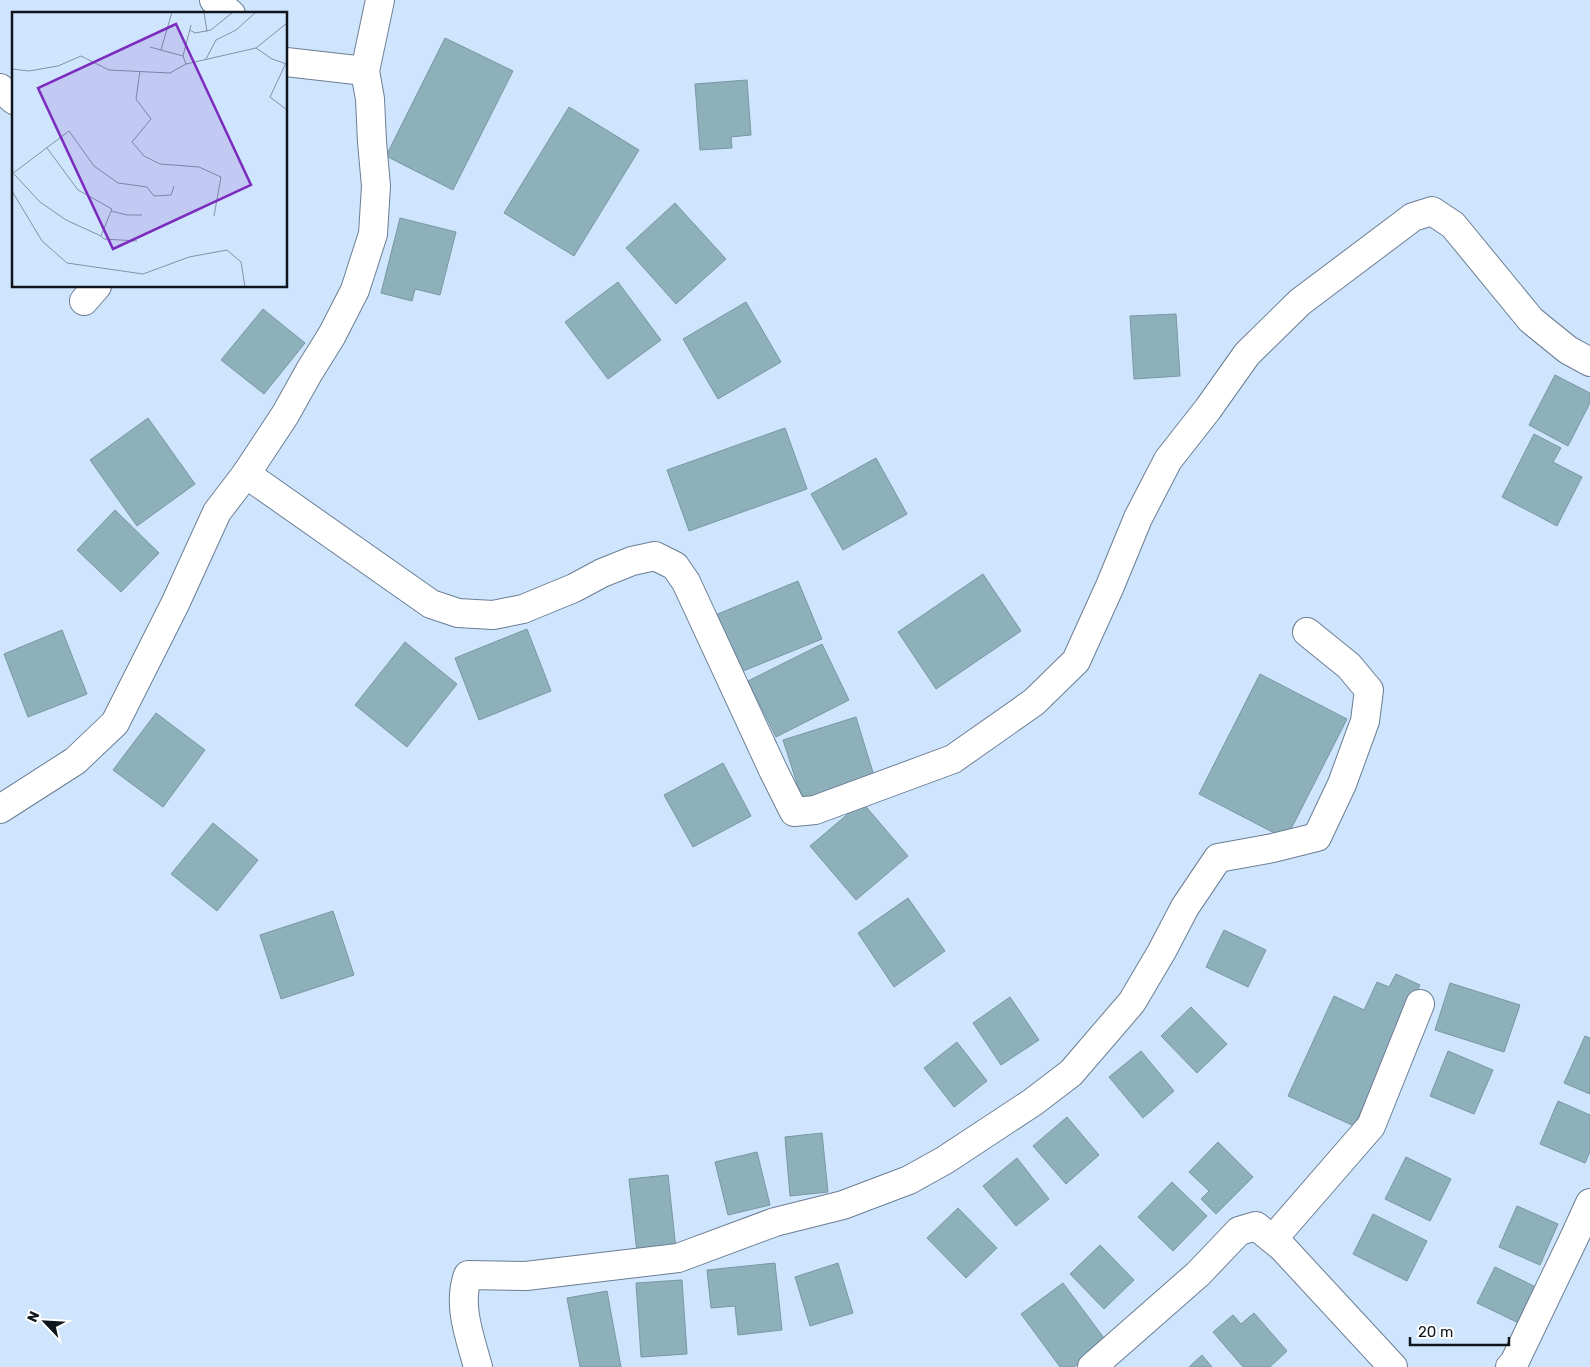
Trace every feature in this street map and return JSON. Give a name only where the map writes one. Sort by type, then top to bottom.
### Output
[{"type":"street","points":[[214,0],[229,12]]},
{"type":"street","points":[[0,809],[75,761],[115,723],[175,604],[217,512],[246,474],[285,415],[332,335],[355,290],[373,234],[376,186],[370,98],[365,71],[380,0]]},
{"type":"street","points":[[288,62],[365,71]]},
{"type":"street","points":[[0,88],[12,98]]},
{"type":"street","points":[[246,474],[431,604],[458,613],[493,614],[523,609],[574,588],[602,573],[632,561],[655,556],[676,566],[686,582],[794,812],[815,810],[953,759],[1034,702],[1076,661],[1138,518],[1168,460],[1208,409],[1247,354],[1300,302],[1413,217],[1432,211],[1453,225],[1531,320],[1568,350],[1590,362]]},
{"type":"street","points":[[478,1367],[463,1312],[464,1286],[468,1275],[526,1276],[678,1258],[775,1222],[843,1205],[909,1180],[945,1160],[1033,1102],[1071,1073],[1132,1002],[1185,907],[1218,858],[1273,848],[1317,837],[1342,784],[1365,721],[1369,690],[1349,666],[1307,632]]},
{"type":"street","points":[[1273,1239],[1371,1126],[1420,1004]]},
{"type":"street","points":[[1510,1367],[1514,1364],[1590,1203]]},
{"type":"street","points":[[1092,1367],[1198,1274],[1239,1231],[1256,1226],[1282,1247],[1393,1367]]},
{"type":"building","points":[[445,38],[513,71],[453,190],[386,156]]},
{"type":"building","points":[[747,80],[751,135],[731,137],[732,148],[700,150],[695,84]]},
{"type":"building","points":[[569,107],[639,150],[574,256],[504,213]]},
{"type":"building","points":[[675,203],[726,259],[676,304],[626,248]]},
{"type":"building","points":[[400,218],[456,232],[440,295],[415,289],[412,301],[381,293]]},
{"type":"building","points":[[618,282],[661,340],[608,379],[565,322]]},
{"type":"building","points":[[746,302],[781,362],[718,399],[683,339]]},
{"type":"building","points":[[263,309],[305,343],[264,394],[221,360]]},
{"type":"building","points":[[1176,314],[1180,376],[1134,379],[1130,316]]},
{"type":"building","points":[[1555,375],[1590,393],[1590,403],[1568,446],[1529,425]]},
{"type":"building","points":[[148,418],[195,484],[137,526],[90,460]]},
{"type":"building","points":[[785,428],[807,489],[689,531],[667,470]]},
{"type":"building","points":[[1534,434],[1561,448],[1553,462],[1582,477],[1557,526],[1502,497]]},
{"type":"building","points":[[876,458],[907,514],[843,550],[811,494]]},
{"type":"building","points":[[115,510],[159,553],[121,592],[77,550]]},
{"type":"building","points":[[983,574],[1021,631],[936,689],[898,632]]},
{"type":"building","points":[[798,581],[822,639],[731,676],[708,618]]},
{"type":"building","points":[[527,629],[551,691],[479,720],[455,658]]},
{"type":"building","points":[[62,630],[87,694],[28,717],[4,654]]},
{"type":"building","points":[[405,642],[457,684],[407,747],[355,705]]},
{"type":"building","points":[[822,644],[849,700],[776,737],[748,681]]},
{"type":"building","points":[[1260,674],[1347,719],[1286,839],[1199,794]]},
{"type":"building","points":[[156,713],[205,750],[163,807],[113,770]]},
{"type":"building","points":[[856,717],[875,779],[803,802],[783,740]]},
{"type":"building","points":[[723,763],[751,816],[693,847],[664,795]]},
{"type":"building","points":[[862,802],[908,856],[856,900],[810,846]]},
{"type":"building","points":[[213,823],[258,860],[217,911],[171,874]]},
{"type":"building","points":[[908,898],[945,951],[894,987],[858,933]]},
{"type":"building","points":[[333,911],[354,975],[281,999],[260,935]]},
{"type":"building","points":[[1224,930],[1266,950],[1248,987],[1206,967]]},
{"type":"building","points":[[1396,974],[1420,985],[1354,1126],[1288,1096],[1334,996],[1364,1010],[1377,982],[1389,987]]},
{"type":"building","points":[[1450,983],[1520,1005],[1504,1052],[1435,1030]]},
{"type":"building","points":[[1010,997],[1039,1040],[1001,1065],[973,1023]]},
{"type":"building","points":[[1191,1007],[1227,1044],[1197,1073],[1161,1036]]},
{"type":"building","points":[[1585,1036],[1590,1038],[1590,1094],[1564,1083]]},
{"type":"building","points":[[957,1042],[987,1081],[954,1107],[924,1068]]},
{"type":"building","points":[[1141,1051],[1174,1091],[1143,1118],[1109,1077]]},
{"type":"building","points":[[1448,1051],[1493,1070],[1474,1114],[1430,1096]]},
{"type":"building","points":[[1558,1101],[1590,1115],[1590,1152],[1585,1163],[1540,1144]]},
{"type":"building","points":[[1067,1117],[1099,1155],[1066,1184],[1033,1146]]},
{"type":"building","points":[[822,1133],[828,1192],[790,1196],[785,1137]]},
{"type":"building","points":[[1218,1142],[1253,1177],[1216,1214],[1201,1199],[1209,1191],[1189,1172]]},
{"type":"building","points":[[757,1152],[770,1205],[728,1215],[715,1162]]},
{"type":"building","points":[[1406,1157],[1451,1179],[1430,1221],[1385,1199]]},
{"type":"building","points":[[1017,1158],[1049,1199],[1016,1226],[983,1186]]},
{"type":"building","points":[[668,1175],[676,1249],[637,1253],[629,1179]]},
{"type":"building","points":[[1172,1182],[1207,1216],[1173,1251],[1138,1217]]},
{"type":"building","points":[[1517,1206],[1558,1224],[1540,1265],[1499,1247]]},
{"type":"building","points":[[958,1208],[997,1248],[966,1278],[927,1238]]},
{"type":"building","points":[[1373,1214],[1427,1241],[1407,1281],[1353,1254]]},
{"type":"building","points":[[1100,1245],[1134,1280],[1104,1309],[1070,1274]]},
{"type":"building","points":[[775,1263],[782,1330],[738,1335],[735,1306],[711,1308],[707,1270]]},
{"type":"building","points":[[838,1263],[853,1313],[810,1326],[795,1277]]},
{"type":"building","points":[[1495,1267],[1544,1291],[1527,1327],[1477,1303]]},
{"type":"building","points":[[682,1280],[687,1354],[641,1357],[636,1283]]},
{"type":"building","points":[[1063,1283],[1107,1342],[1074,1367],[1060,1367],[1021,1314]]},
{"type":"building","points":[[607,1291],[621,1367],[580,1367],[567,1298]]},
{"type":"building","points":[[1254,1313],[1287,1351],[1270,1367],[1243,1367],[1213,1332],[1233,1315],[1241,1324]]},
{"type":"building","points":[[1202,1355],[1212,1367],[1189,1367]]}]
